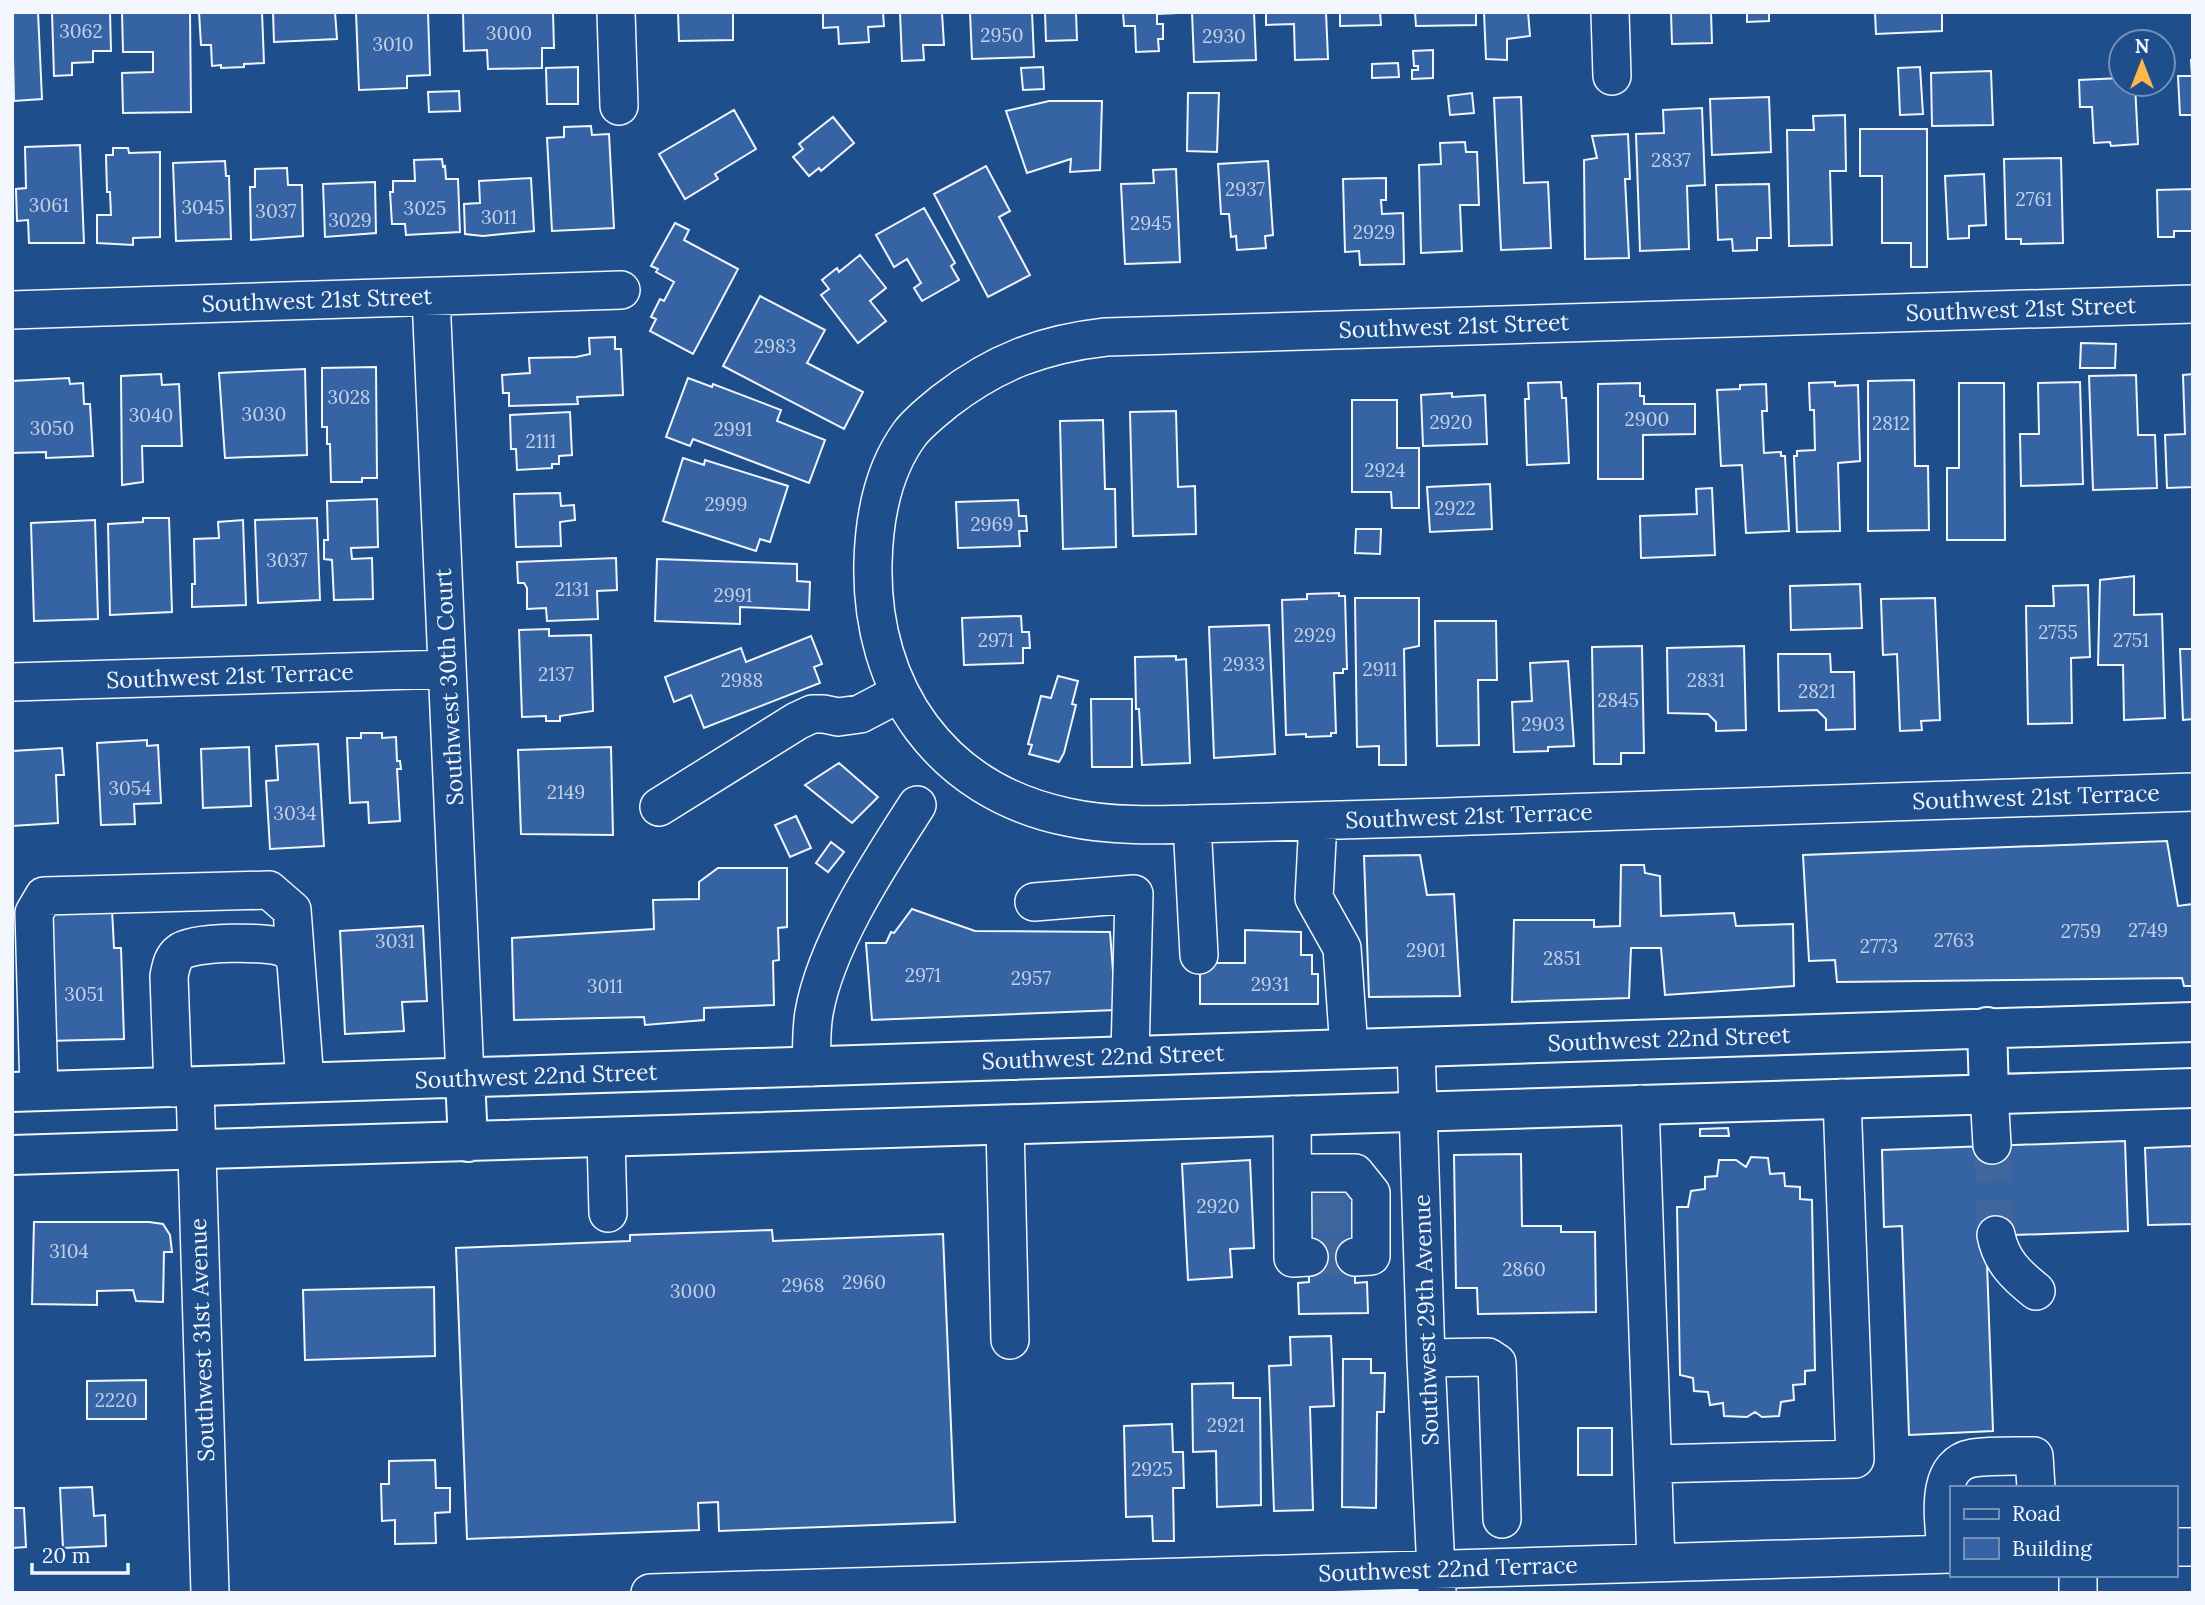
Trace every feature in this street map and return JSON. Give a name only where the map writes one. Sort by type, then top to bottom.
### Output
[{"type":"main road","name":"Southwest 22nd Street","points":[[26,1092],[2193,1022]]},
{"type":"main road","points":[[1987,1027],[1989,1093]]},
{"type":"main road","points":[[465,1077],[468,1142]]},
{"type":"main road","points":[[12,1155],[2193,1088]]},
{"type":"street","points":[[616,12],[619,106]]},
{"type":"street","points":[[1611,12],[1612,76]]},
{"type":"street","name":"Southwest 21st Street","points":[[12,310],[621,290]]},
{"type":"street","name":"Southwest 30th Court","points":[[431,297],[465,1077]]},
{"type":"street","name":"Southwest 21st Street","points":[[872,592],[875,522],[896,458],[912,431],[965,385],[1001,364],[1069,341],[1120,337],[2193,304]]},
{"type":"street","name":"Southwest 21st Terrace","points":[[872,592],[884,651],[905,707],[948,759],[973,779],[1017,803],[1063,817],[1098,823],[1318,821],[2193,792]]},
{"type":"street","name":"Southwest 21st Terrace","points":[[12,682],[447,669]]},
{"type":"street","points":[[659,807],[797,721],[812,714],[838,717],[860,714],[900,693]]},
{"type":"street","points":[[811,1067],[814,1013],[825,970],[870,879],[917,805]]},
{"type":"street","points":[[1318,821],[1314,898],[1342,947],[1349,1049]]},
{"type":"street","points":[[1192,824],[1199,955]]},
{"type":"street","points":[[26,1092],[34,913],[44,896],[269,890],[292,910],[304,1082]]},
{"type":"street","points":[[1034,902],[1134,894],[1130,1056]]},
{"type":"street","name":"Southwest 31st Avenue","points":[[210,1593],[196,1149],[184,1087],[169,976],[172,962],[182,950],[202,945],[271,944],[287,948],[295,959]]},
{"type":"street","name":"Southwest 29th Avenue","points":[[1416,1047],[1436,1581]]},
{"type":"street","points":[[1989,1093],[1992,1146]]},
{"type":"street","points":[[1654,1464],[1855,1459],[1842,1098]]},
{"type":"street","points":[[1640,1104],[1656,1563]]},
{"type":"street","points":[[1292,1115],[1293,1173],[1300,1214],[1293,1258],[1309,1257]]},
{"type":"street","points":[[1005,1125],[1010,1340]]},
{"type":"street","points":[[606,1138],[608,1213]]},
{"type":"street","points":[[1293,1173],[1355,1173],[1371,1193],[1363,1214],[1371,1256],[1355,1256]]},
{"type":"street","points":[[1363,1214],[1422,1214]]},
{"type":"street","points":[[1996,1235],[1998,1248],[2006,1262],[2019,1278],[2036,1291]]},
{"type":"street","points":[[1426,1358],[1488,1357],[1497,1363],[1502,1519]]},
{"type":"street","points":[[1948,1554],[1944,1490],[1948,1476],[1957,1464],[1972,1458],[2035,1472]]},
{"type":"street","name":"Southwest 22nd Terrace","points":[[650,1593],[1436,1581],[1656,1563],[1948,1554]]},
{"type":"building","points":[[12,12],[38,12],[42,99],[14,101]]},
{"type":"building","points":[[52,12],[110,12],[111,51],[93,51],[93,62],[72,63],[72,75],[54,76]]},
{"type":"building","points":[[122,12],[190,12],[191,112],[123,113],[122,73],[153,72],[153,52],[123,52]]},
{"type":"building","points":[[199,12],[262,12],[264,63],[244,64],[244,67],[212,66],[211,45],[201,45]]},
{"type":"building","points":[[273,12],[335,12],[337,39],[274,42]]},
{"type":"building","points":[[356,12],[428,12],[430,75],[407,76],[407,88],[359,90]]},
{"type":"building","points":[[463,12],[553,12],[554,48],[542,48],[542,68],[488,69],[487,50],[464,51]]},
{"type":"building","points":[[678,12],[733,12],[733,40],[679,41]]},
{"type":"building","points":[[823,12],[883,12],[884,26],[868,27],[869,42],[839,44],[838,27],[823,28]]},
{"type":"building","points":[[900,12],[957,12],[942,13],[944,45],[923,45],[924,60],[902,61]]},
{"type":"building","points":[[970,12],[1032,12],[1034,57],[972,59]]},
{"type":"building","points":[[1045,12],[1076,12],[1077,40],[1046,41]]},
{"type":"building","points":[[1123,12],[1177,13],[1157,14],[1157,24],[1163,24],[1163,39],[1158,39],[1159,51],[1136,52],[1135,26],[1124,26]]},
{"type":"building","points":[[1192,12],[1254,12],[1256,60],[1194,62]]},
{"type":"building","points":[[1266,12],[1326,12],[1328,59],[1295,60],[1294,24],[1266,25]]},
{"type":"building","points":[[1340,12],[1380,12],[1381,25],[1340,26]]},
{"type":"building","points":[[1415,12],[1476,12],[1476,25],[1416,26]]},
{"type":"building","points":[[1484,12],[1528,12],[1530,36],[1507,39],[1507,60],[1486,59]]},
{"type":"building","points":[[1671,12],[1711,12],[1712,43],[1672,44]]},
{"type":"building","points":[[1747,12],[1769,12],[1769,21],[1747,22]]},
{"type":"building","points":[[1875,12],[1942,12],[1942,31],[1876,34]]},
{"type":"building","points":[[1433,50],[1433,78],[1412,79],[1412,70],[1418,70],[1418,66],[1414,66],[1413,51]]},
{"type":"building","points":[[2193,60],[2193,115],[2180,115],[2178,76],[2192,76]]},
{"type":"building","points":[[1398,63],[1399,77],[1372,78],[1372,64]]},
{"type":"building","points":[[578,67],[578,104],[547,104],[546,68]]},
{"type":"building","points":[[1043,67],[1044,89],[1023,90],[1021,68]]},
{"type":"building","points":[[1920,67],[1923,114],[1900,115],[1898,68]]},
{"type":"building","points":[[1991,71],[1993,125],[1932,126],[1931,73]]},
{"type":"building","points":[[2107,79],[2107,98],[2136,98],[2138,144],[2111,146],[2110,142],[2094,143],[2092,107],[2080,107],[2079,80]]},
{"type":"building","points":[[459,91],[460,111],[429,112],[428,92]]},
{"type":"building","points":[[1188,93],[1219,93],[1217,152],[1187,151]]},
{"type":"building","points":[[1472,93],[1474,113],[1450,115],[1448,96]]},
{"type":"building","points":[[1521,97],[1524,183],[1548,182],[1551,248],[1501,250],[1494,98]]},
{"type":"building","points":[[1769,97],[1771,152],[1712,155],[1710,99]]},
{"type":"building","points":[[1049,101],[1102,101],[1100,170],[1070,172],[1071,159],[1027,173],[1006,111]]},
{"type":"building","points":[[1702,108],[1705,185],[1687,186],[1689,249],[1640,251],[1636,134],[1664,133],[1663,110]]},
{"type":"building","points":[[734,110],[756,149],[715,174],[718,179],[685,199],[659,154]]},
{"type":"building","points":[[1845,115],[1846,171],[1830,171],[1832,245],[1789,246],[1787,130],[1814,130],[1813,116]]},
{"type":"building","points":[[833,117],[854,143],[821,171],[819,168],[809,176],[793,157],[803,149],[799,144]]},
{"type":"building","points":[[591,126],[592,135],[609,134],[614,228],[552,231],[547,138],[564,137],[564,127]]},
{"type":"building","points":[[1860,129],[1927,129],[1927,267],[1911,267],[1911,243],[1882,243],[1882,176],[1860,176]]},
{"type":"building","points":[[1628,134],[1630,179],[1625,179],[1629,258],[1585,259],[1584,160],[1597,158],[1592,136]]},
{"type":"building","points":[[1465,142],[1466,152],[1477,152],[1479,205],[1460,205],[1462,251],[1421,253],[1419,165],[1441,164],[1440,143]]},
{"type":"building","points":[[80,145],[84,243],[29,243],[28,220],[17,221],[16,189],[26,188],[25,147]]},
{"type":"building","points":[[113,148],[128,148],[129,153],[160,152],[160,237],[133,238],[133,245],[97,243],[97,215],[111,215],[106,155],[113,155]]},
{"type":"building","points":[[2061,158],[2063,243],[2021,244],[2021,239],[2006,239],[2004,159]]},
{"type":"building","points":[[442,159],[446,179],[458,179],[460,232],[406,235],[405,224],[392,224],[390,192],[393,192],[393,181],[415,181],[414,160]]},
{"type":"building","points":[[225,161],[226,176],[229,176],[231,239],[176,241],[173,163]]},
{"type":"building","points":[[1268,161],[1273,235],[1265,236],[1266,248],[1237,250],[1236,236],[1231,237],[1229,214],[1221,214],[1218,164]]},
{"type":"building","points":[[986,166],[1010,211],[999,217],[1030,275],[988,297],[934,194]]},
{"type":"building","points":[[287,168],[288,185],[302,185],[303,236],[251,240],[250,187],[255,187],[255,169]]},
{"type":"building","points":[[1176,169],[1180,262],[1125,264],[1121,184],[1154,183],[1153,170]]},
{"type":"building","points":[[1984,174],[1986,225],[1969,226],[1969,238],[1948,239],[1945,176]]},
{"type":"building","points":[[531,178],[534,231],[483,236],[465,234],[464,204],[480,203],[479,181]]},
{"type":"building","points":[[1386,178],[1386,200],[1381,200],[1382,214],[1403,213],[1404,264],[1360,265],[1359,251],[1345,252],[1343,179]]},
{"type":"building","points":[[375,182],[376,233],[325,237],[323,184]]},
{"type":"building","points":[[1769,184],[1771,238],[1757,238],[1757,250],[1733,251],[1732,239],[1718,240],[1716,185]]},
{"type":"building","points":[[2193,189],[2193,231],[2174,231],[2174,237],[2158,237],[2157,190]]},
{"type":"building","points":[[924,208],[955,263],[951,266],[959,280],[922,301],[914,288],[921,283],[907,259],[894,267],[876,235]]},
{"type":"building","points":[[675,223],[689,230],[684,240],[738,269],[693,354],[650,331],[656,319],[651,317],[660,299],[664,301],[674,282],[651,266]]},
{"type":"building","points":[[860,255],[886,288],[870,301],[886,321],[858,343],[821,295],[829,289],[822,280],[837,268],[839,272]]},
{"type":"building","points":[[760,296],[825,330],[807,363],[863,392],[844,429],[723,366]]},
{"type":"building","points":[[615,337],[615,349],[621,349],[623,395],[577,397],[578,404],[509,406],[509,393],[503,393],[502,375],[530,373],[529,358],[590,354],[589,338]]},
{"type":"building","points":[[2081,343],[2116,344],[2115,368],[2080,368]]},
{"type":"building","points":[[376,367],[377,478],[362,478],[362,482],[331,482],[330,444],[327,444],[327,427],[322,427],[322,368]]},
{"type":"building","points":[[305,369],[307,455],[225,458],[219,373]]},
{"type":"building","points":[[161,374],[162,385],[179,384],[182,446],[142,446],[143,482],[122,485],[121,376]]},
{"type":"building","points":[[2193,374],[2193,487],[2167,488],[2165,435],[2185,434],[2183,375]]},
{"type":"building","points":[[2136,375],[2138,435],[2155,435],[2157,488],[2093,490],[2089,376]]},
{"type":"building","points":[[69,378],[70,384],[83,383],[84,404],[90,404],[93,456],[46,458],[46,452],[12,453],[12,381]]},
{"type":"building","points":[[688,378],[712,387],[713,384],[781,410],[777,421],[825,440],[809,483],[693,439],[690,446],[666,437]]},
{"type":"building","points":[[1914,380],[1915,466],[1928,466],[1929,530],[1868,531],[1868,381]]},
{"type":"building","points":[[1561,382],[1562,398],[1566,398],[1569,463],[1527,465],[1525,399],[1529,399],[1528,383]]},
{"type":"building","points":[[1835,382],[1835,386],[1858,385],[1860,461],[1838,463],[1840,531],[1797,532],[1794,456],[1797,456],[1797,451],[1815,450],[1814,410],[1810,410],[1809,383]]},
{"type":"building","points":[[2080,382],[2083,484],[2021,486],[2020,434],[2039,434],[2038,383]]},
{"type":"building","points":[[1640,383],[1640,396],[1644,396],[1644,404],[1695,404],[1695,434],[1643,435],[1643,479],[1598,479],[1598,384]]},
{"type":"building","points":[[1959,383],[2004,383],[2005,540],[1947,540],[1947,468],[1959,468]]},
{"type":"building","points":[[1766,384],[1767,411],[1762,411],[1764,453],[1781,452],[1781,456],[1785,456],[1789,531],[1746,533],[1742,465],[1721,466],[1717,390],[1740,389],[1740,385]]},
{"type":"building","points":[[1452,393],[1452,397],[1485,395],[1487,444],[1423,446],[1421,395]]},
{"type":"building","points":[[1352,400],[1397,400],[1397,448],[1419,448],[1419,508],[1392,508],[1391,492],[1352,492]]},
{"type":"building","points":[[1176,411],[1178,487],[1195,486],[1196,534],[1133,536],[1130,412]]},
{"type":"building","points":[[570,412],[572,455],[559,456],[559,464],[552,464],[552,468],[517,470],[516,449],[511,449],[510,415]]},
{"type":"building","points":[[1103,420],[1105,489],[1115,489],[1116,547],[1063,549],[1060,421]]},
{"type":"building","points":[[683,458],[704,465],[705,460],[788,486],[770,542],[760,539],[756,551],[663,521]]},
{"type":"building","points":[[1490,484],[1492,529],[1430,532],[1427,487]]},
{"type":"building","points":[[1712,488],[1715,555],[1641,558],[1640,516],[1697,514],[1696,489]]},
{"type":"building","points":[[560,493],[561,506],[574,505],[575,520],[560,522],[561,546],[516,547],[514,494]]},
{"type":"building","points":[[377,499],[378,547],[351,548],[352,559],[372,558],[373,599],[334,600],[332,560],[324,559],[324,540],[328,540],[327,501]]},
{"type":"building","points":[[1018,500],[1019,516],[1026,516],[1027,531],[1019,531],[1020,546],[958,548],[956,502]]},
{"type":"building","points":[[143,518],[169,518],[172,612],[110,615],[108,524],[143,522]]},
{"type":"building","points":[[317,518],[320,600],[258,603],[255,520]]},
{"type":"building","points":[[95,520],[98,619],[34,621],[31,523]]},
{"type":"building","points":[[243,520],[246,605],[192,607],[192,584],[195,584],[194,539],[219,538],[218,522]]},
{"type":"building","points":[[1356,529],[1381,529],[1380,554],[1355,553]]},
{"type":"building","points":[[616,558],[617,590],[597,591],[598,619],[547,621],[546,608],[527,609],[527,588],[524,583],[518,583],[517,562]]},
{"type":"building","points":[[657,559],[797,564],[797,581],[810,582],[809,610],[740,607],[740,624],[655,621]]},
{"type":"building","points":[[2134,576],[2134,615],[2162,614],[2165,718],[2124,720],[2123,665],[2098,665],[2100,580]]},
{"type":"building","points":[[1860,584],[1862,628],[1791,630],[1790,586]]},
{"type":"building","points":[[2088,585],[2090,657],[2071,658],[2072,723],[2028,724],[2026,606],[2054,606],[2053,586]]},
{"type":"building","points":[[1339,593],[1339,596],[1345,596],[1347,669],[1343,669],[1343,673],[1334,673],[1336,733],[1331,733],[1331,736],[1306,737],[1306,734],[1286,735],[1282,600],[1307,599],[1307,594]]},
{"type":"building","points":[[1355,598],[1419,598],[1419,646],[1404,649],[1406,765],[1379,765],[1379,746],[1357,747]]},
{"type":"building","points":[[1935,598],[1940,720],[1921,721],[1922,730],[1900,731],[1897,654],[1883,655],[1881,599]]},
{"type":"building","points":[[1021,616],[1022,632],[1029,632],[1030,648],[1023,648],[1023,663],[964,665],[962,618]]},
{"type":"building","points":[[1435,621],[1496,621],[1497,680],[1478,680],[1479,745],[1437,746]]},
{"type":"building","points":[[1269,625],[1275,754],[1214,758],[1209,627]]},
{"type":"building","points":[[549,629],[549,636],[591,635],[593,711],[560,716],[560,721],[546,721],[546,716],[522,717],[519,630]]},
{"type":"building","points":[[811,636],[822,664],[814,667],[820,683],[704,728],[691,695],[674,702],[665,677],[741,648],[746,662]]},
{"type":"building","points":[[1642,646],[1644,753],[1621,753],[1621,764],[1594,764],[1592,647]]},
{"type":"building","points":[[1744,646],[1746,730],[1716,731],[1716,722],[1708,714],[1668,713],[1667,648]]},
{"type":"building","points":[[2180,649],[2193,649],[2193,719],[2183,720]]},
{"type":"building","points":[[1778,654],[1830,654],[1831,672],[1854,672],[1855,729],[1826,730],[1826,719],[1817,710],[1779,711]]},
{"type":"building","points":[[1176,656],[1176,660],[1186,659],[1190,763],[1142,765],[1139,709],[1136,709],[1135,657]]},
{"type":"building","points":[[1568,661],[1574,746],[1548,747],[1548,751],[1514,752],[1512,702],[1532,701],[1530,663]]},
{"type":"building","points":[[1058,676],[1078,681],[1072,704],[1076,705],[1064,753],[1059,762],[1029,754],[1032,745],[1028,744],[1041,696],[1051,698]]},
{"type":"building","points":[[1091,699],[1132,699],[1132,767],[1092,767]]},
{"type":"building","points":[[361,733],[382,733],[382,738],[396,737],[397,761],[400,761],[401,769],[397,769],[400,821],[369,823],[368,802],[350,803],[347,738],[361,738]]},
{"type":"building","points":[[147,740],[147,746],[158,745],[161,803],[134,804],[135,824],[101,825],[97,743]]},
{"type":"building","points":[[318,744],[324,846],[270,849],[266,781],[278,780],[276,746]]},
{"type":"building","points":[[249,747],[251,806],[203,808],[201,749]]},
{"type":"building","points":[[611,747],[613,835],[521,834],[518,750]]},
{"type":"building","points":[[62,748],[64,775],[56,775],[58,823],[12,826],[12,751]]},
{"type":"building","points":[[839,763],[878,797],[852,823],[805,785]]},
{"type":"building","points":[[796,816],[811,848],[790,857],[775,825]]},
{"type":"building","points":[[2167,841],[2178,906],[2193,904],[2193,986],[2184,986],[2182,978],[1837,982],[1835,960],[1809,961],[1803,855]]},
{"type":"building","points":[[831,842],[844,852],[828,872],[816,863]]},
{"type":"building","points":[[1420,855],[1427,895],[1454,894],[1460,996],[1369,997],[1364,856]]},
{"type":"building","points":[[1621,865],[1644,865],[1645,873],[1660,876],[1661,916],[1734,913],[1736,926],[1793,924],[1794,986],[1665,995],[1661,948],[1631,948],[1629,998],[1512,1002],[1514,920],[1594,920],[1594,927],[1620,926]]},
{"type":"building","points":[[718,868],[787,868],[787,927],[778,928],[779,960],[773,961],[774,1005],[704,1008],[704,1020],[645,1025],[644,1017],[514,1020],[512,938],[654,929],[653,900],[699,899],[699,882]]},
{"type":"building","points":[[112,909],[114,948],[121,948],[124,1039],[47,1041],[43,911]]},
{"type":"building","points":[[912,909],[975,931],[1110,932],[1116,1010],[872,1020],[866,943],[886,943],[891,932],[894,933]]},
{"type":"building","points":[[423,926],[427,1001],[402,1002],[404,1031],[345,1034],[340,931]]},
{"type":"building","points":[[1245,930],[1301,932],[1301,955],[1312,955],[1312,974],[1318,974],[1318,1004],[1200,1004],[1200,963],[1245,963]]},
{"type":"building","points":[[1728,1128],[1729,1136],[1700,1136],[1700,1129]]},
{"type":"building","points":[[2125,1141],[2128,1231],[1986,1236],[1993,1431],[1909,1435],[1902,1226],[1884,1227],[1882,1150]]},
{"type":"building","points":[[2193,1146],[2193,1224],[2148,1225],[2145,1148]]},
{"type":"building","points":[[1521,1154],[1522,1226],[1561,1226],[1561,1232],[1595,1232],[1596,1312],[1478,1314],[1477,1288],[1456,1288],[1454,1155]]},
{"type":"building","points":[[1751,1157],[1768,1158],[1770,1174],[1784,1173],[1785,1186],[1800,1187],[1800,1199],[1812,1200],[1815,1370],[1805,1371],[1805,1384],[1793,1385],[1794,1400],[1781,1402],[1779,1416],[1762,1417],[1755,1412],[1747,1417],[1724,1416],[1723,1403],[1710,1405],[1708,1392],[1694,1391],[1693,1378],[1680,1375],[1677,1207],[1688,1207],[1691,1191],[1705,1189],[1705,1177],[1717,1176],[1719,1160],[1736,1160],[1746,1167]]},
{"type":"building","points":[[1250,1160],[1254,1248],[1230,1249],[1232,1277],[1188,1280],[1182,1164]]},
{"type":"building","points":[[1354,1185],[1355,1283],[1367,1282],[1368,1313],[1299,1314],[1298,1283],[1309,1282],[1307,1186]]},
{"type":"building","points":[[34,1222],[163,1224],[170,1235],[172,1252],[164,1252],[163,1302],[136,1301],[133,1290],[97,1291],[97,1305],[32,1304]]},
{"type":"building","points":[[772,1230],[773,1241],[943,1234],[955,1522],[719,1531],[718,1502],[698,1503],[699,1530],[467,1539],[456,1248],[630,1241],[630,1235]]},
{"type":"building","points":[[434,1287],[435,1356],[305,1360],[303,1290]]},
{"type":"building","points":[[1331,1336],[1334,1406],[1310,1407],[1313,1510],[1274,1511],[1269,1366],[1291,1365],[1290,1337]]},
{"type":"building","points":[[1343,1359],[1371,1359],[1371,1373],[1385,1373],[1384,1412],[1377,1412],[1376,1508],[1342,1507]]},
{"type":"building","points":[[146,1380],[146,1419],[87,1419],[87,1381]]},
{"type":"building","points":[[1233,1383],[1233,1398],[1260,1398],[1261,1505],[1217,1507],[1216,1451],[1193,1452],[1192,1384]]},
{"type":"building","points":[[1172,1424],[1173,1452],[1183,1452],[1184,1488],[1173,1488],[1174,1541],[1153,1541],[1152,1516],[1126,1517],[1124,1426]]},
{"type":"building","points":[[1578,1428],[1612,1428],[1612,1475],[1578,1475]]},
{"type":"building","points":[[435,1460],[436,1488],[450,1488],[450,1512],[435,1513],[436,1543],[395,1544],[395,1520],[382,1521],[381,1484],[389,1484],[389,1461]]},
{"type":"building","points":[[92,1487],[94,1516],[105,1515],[106,1546],[63,1548],[60,1488]]},
{"type":"building","points":[[12,1508],[24,1508],[26,1547],[12,1548]]},
{"type":"tunnel","points":[[1992,1145],[1996,1235]]},
{"type":"tunnel","points":[[1308,1214],[1354,1214]]},
{"type":"tunnel","points":[[1309,1257],[1355,1257]]}]
